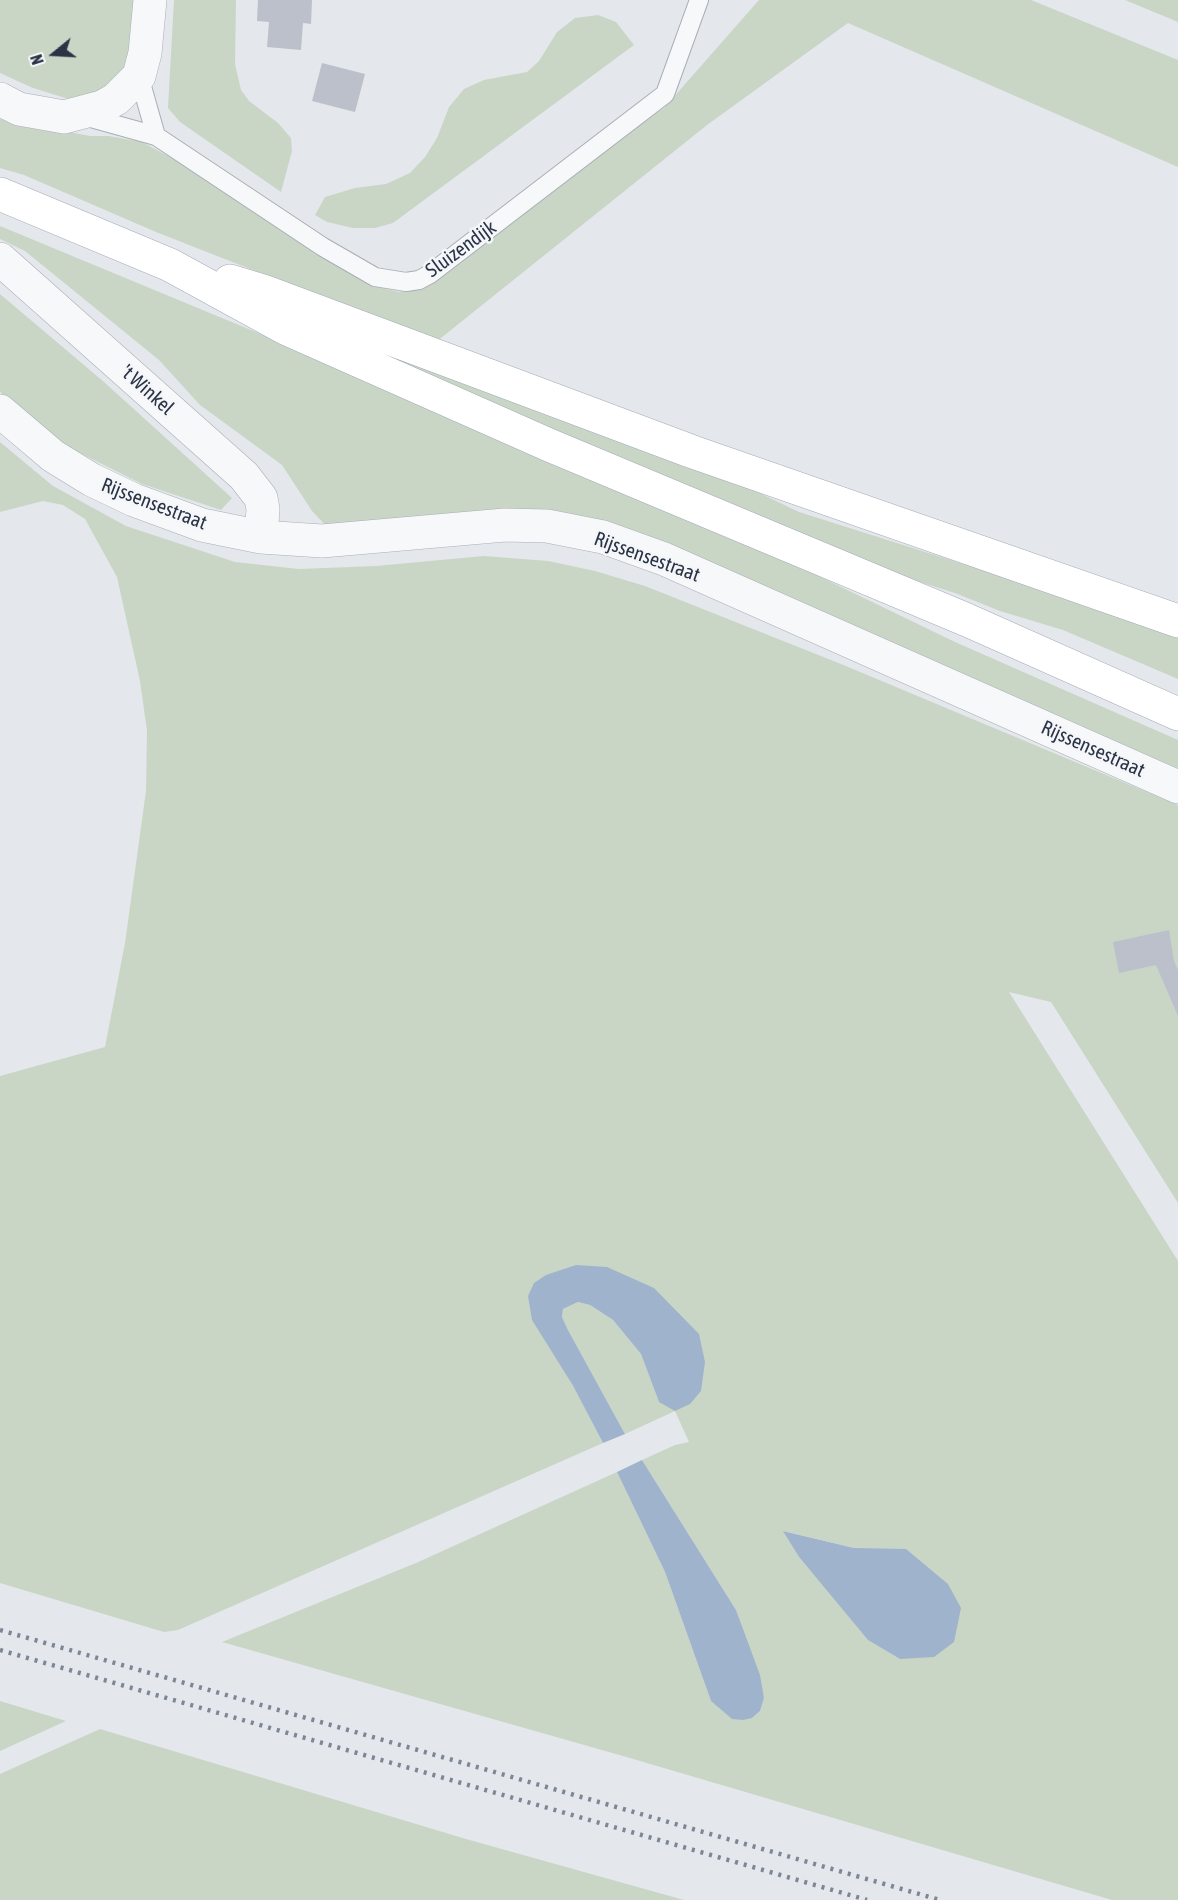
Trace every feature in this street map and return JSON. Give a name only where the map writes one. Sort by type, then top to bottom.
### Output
[{"type":"main road","points":[[0,194],[170,265],[309,338],[549,445],[967,620],[1178,714]]},
{"type":"main road","points":[[170,265],[263,291],[693,452],[1178,621]]},
{"type":"street","points":[[139,76],[145,53],[150,0]]},
{"type":"street","name":"Sluizendijk","points":[[0,99],[19,109],[49,116],[79,115],[116,99],[139,76]]},
{"type":"street","name":"'t Winkel","points":[[0,259],[244,476],[261,498],[263,509],[261,537]]},
{"type":"street","name":"Rijssensestraat","points":[[0,411],[53,456],[92,480],[184,519],[261,537],[322,541],[505,525],[547,526],[603,537],[664,559],[1178,786]]},
{"type":"lane","name":"Sluizendijk","points":[[79,115],[156,136],[323,247],[375,277],[391,281],[419,280],[665,94],[699,0]]},
{"type":"lane","points":[[139,76],[156,136]]},
{"type":"green space","points":[[0,0],[141,0],[122,80],[75,101],[33,88],[0,73]]},
{"type":"green space","points":[[174,0],[236,0],[235,64],[241,90],[249,101],[278,123],[291,138],[292,151],[281,192],[180,122],[168,108]]},
{"type":"green space","points":[[759,0],[1031,0],[1178,60],[1178,167],[848,23],[707,125],[436,342],[156,232],[24,175],[0,168],[0,119],[90,136],[109,136],[142,142],[194,170],[374,286],[399,292],[429,284],[550,187],[664,108]]},
{"type":"green space","points":[[1125,0],[1178,0],[1178,22]]},
{"type":"green space","points":[[598,15],[616,22],[634,45],[393,223],[375,228],[353,228],[327,222],[315,215],[325,197],[355,188],[386,184],[410,173],[425,157],[437,138],[449,107],[464,89],[484,80],[527,72],[539,61],[557,32],[575,18]]},
{"type":"green space","points":[[0,226],[550,454],[748,542],[955,642],[1178,740],[1178,773],[648,542],[328,528],[312,511],[282,465],[200,405],[159,360],[25,251],[0,239]]},
{"type":"green space","points":[[241,290],[720,474],[799,512],[1178,632],[1178,679],[1063,630],[811,548]]},
{"type":"green space","points":[[0,294],[104,382],[232,498],[221,510],[142,484],[64,445],[5,399],[0,391]]},
{"type":"green space","points":[[0,442],[53,486],[126,526],[235,562],[299,569],[376,566],[484,556],[548,561],[595,571],[645,586],[841,664],[1178,805],[1178,1203],[1051,1002],[1009,992],[1178,1261],[1178,1900],[1112,1900],[630,1758],[222,1642],[416,1563],[617,1472],[665,1572],[711,1701],[752,1718],[760,1711],[764,1698],[736,1610],[642,1460],[675,1445],[689,1442],[675,1411],[625,1434],[568,1330],[562,1317],[563,1309],[578,1302],[590,1305],[613,1320],[641,1354],[659,1402],[705,1362],[546,1275],[572,1384],[603,1443],[178,1630],[164,1632],[0,1583],[0,1076],[105,1047],[125,943],[146,791],[147,731],[140,681],[117,577],[85,519],[63,505],[43,501],[0,512]],"holes":[[[784,1531],[854,1548],[900,1659],[869,1640],[799,1557]]]},
{"type":"green space","points":[[0,1701],[66,1721],[0,1751]]},
{"type":"green space","points":[[100,1729],[466,1839],[684,1900],[0,1900],[0,1774]]},
{"type":"water","points":[[576,1265],[607,1267],[654,1288],[699,1334],[705,1362],[701,1391],[690,1404],[675,1411],[659,1402],[641,1354],[613,1320],[590,1305],[578,1302],[563,1309],[562,1317],[568,1330],[625,1434],[603,1443],[572,1384],[532,1320],[528,1296],[534,1283],[546,1275]]},
{"type":"water","points":[[642,1460],[736,1610],[760,1675],[764,1698],[760,1711],[752,1718],[732,1719],[711,1701],[665,1572],[617,1472]]},
{"type":"water","points":[[783,1531],[854,1548],[906,1549],[948,1584],[961,1608],[954,1642],[934,1657],[900,1659],[868,1640],[799,1557]]},
{"type":"building","points":[[258,0],[312,0],[311,24],[303,23],[301,50],[267,47],[269,22],[257,21]]},
{"type":"building","points":[[322,63],[365,74],[355,112],[312,101]]},
{"type":"building","points":[[1169,930],[1174,961],[1178,970],[1178,1016],[1156,965],[1119,973],[1113,942]]},
{"type":"railway","points":[[0,1630],[940,1900]]},
{"type":"railway","points":[[0,1650],[867,1900]]}]
